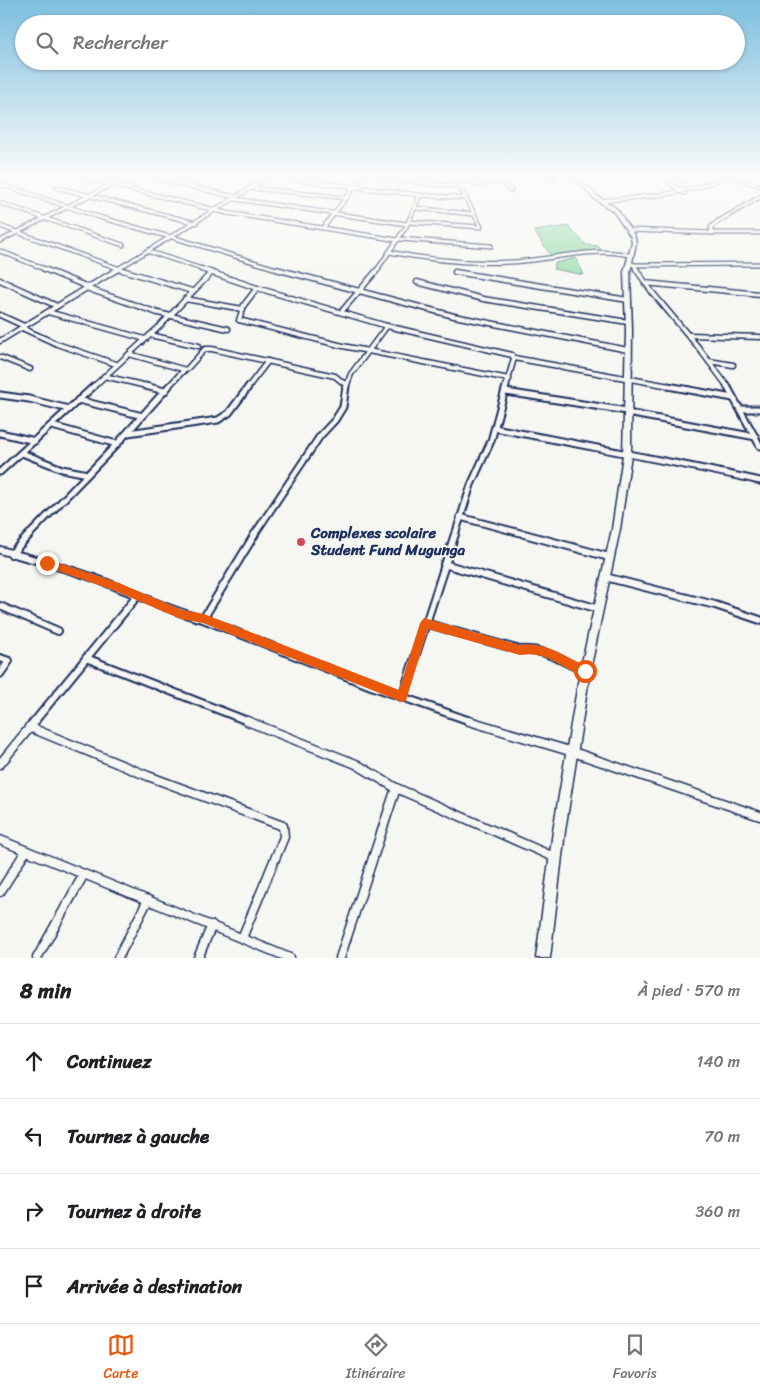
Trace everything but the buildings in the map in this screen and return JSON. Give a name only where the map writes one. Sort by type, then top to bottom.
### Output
[{"type":"street","points":[[0,240],[37,222]]},
{"type":"street","points":[[55,222],[123,245]]},
{"type":"street","points":[[121,222],[275,269],[473,320],[628,350]]},
{"type":"street","points":[[0,340],[196,222]]},
{"type":"street","points":[[274,222],[399,239],[491,246]]},
{"type":"street","points":[[323,228],[328,222]]},
{"type":"street","points":[[398,222],[480,227],[477,222]]},
{"type":"street","points":[[543,958],[556,858],[585,671],[616,529],[627,455],[628,300],[634,243],[623,222]]},
{"type":"street","points":[[712,233],[711,227],[718,222]]},
{"type":"street","points":[[342,311],[361,291],[399,239],[407,223]]},
{"type":"street","points":[[0,226],[16,233],[32,236],[64,251],[117,269],[192,291]]},
{"type":"street","points":[[629,230],[760,233]]},
{"type":"street","points":[[0,251],[87,287],[169,316],[228,329]]},
{"type":"street","points":[[147,251],[257,288],[342,311],[387,326],[512,355],[514,358],[628,377],[733,398]]},
{"type":"street","points":[[389,252],[421,257],[490,262],[620,252],[632,261],[646,283],[709,361],[740,409],[759,444]]},
{"type":"street","points":[[632,261],[760,264]]},
{"type":"street","points":[[455,272],[628,300]]},
{"type":"street","points":[[0,472],[52,426],[116,364],[145,340],[211,273]]},
{"type":"street","points":[[0,280],[56,306]]},
{"type":"street","points":[[417,282],[483,299],[628,322]]},
{"type":"street","points":[[646,283],[760,294]]},
{"type":"street","points":[[257,288],[238,318],[241,321],[368,350],[509,378]]},
{"type":"street","points":[[185,299],[243,309]]},
{"type":"street","points":[[48,312],[145,340]]},
{"type":"street","points":[[0,314],[57,344],[116,364]]},
{"type":"street","points":[[204,619],[253,536],[320,436],[335,420],[343,407],[346,385],[368,350],[387,326]]},
{"type":"street","points":[[150,335],[199,346]]},
{"type":"street","points":[[689,335],[760,337]]},
{"type":"street","points":[[10,554],[128,433],[205,349],[335,376],[346,385]]},
{"type":"street","points":[[129,354],[184,370]]},
{"type":"street","points":[[0,357],[30,369]]},
{"type":"street","points":[[402,697],[424,623],[460,517],[495,428],[514,358]]},
{"type":"street","points":[[128,433],[218,420],[229,413],[268,361]]},
{"type":"street","points":[[709,361],[732,365]]},
{"type":"street","points":[[104,376],[165,391]]},
{"type":"street","points":[[506,392],[756,436]]},
{"type":"street","points":[[0,395],[29,399],[69,409]]},
{"type":"street","points":[[78,400],[143,416]]},
{"type":"street","points":[[740,409],[760,409]]},
{"type":"street","points":[[52,426],[117,444]]},
{"type":"street","points":[[495,428],[627,455],[675,462],[760,481]]},
{"type":"street","points":[[0,433],[35,441]]},
{"type":"street","points":[[22,453],[62,469],[88,474]]},
{"type":"street","points":[[460,517],[609,557]]},
{"type":"street","points":[[0,550],[47,563],[138,595],[181,614],[204,619],[465,720],[573,752],[760,816]]},
{"type":"street","points":[[444,564],[599,609]]},
{"type":"street","points":[[605,578],[715,605],[760,620]]},
{"type":"street","points":[[0,764],[138,595]]},
{"type":"street","points":[[0,606],[58,630]]},
{"type":"street","points":[[424,623],[520,650],[532,648],[559,656],[574,667],[585,671]]},
{"type":"street","points":[[0,658],[9,663],[0,674]]},
{"type":"street","points":[[86,658],[356,764],[396,788],[556,858]]},
{"type":"street","points":[[29,727],[148,776],[283,826],[284,837],[242,938]]},
{"type":"street","points":[[340,958],[396,788]]},
{"type":"street","points":[[0,840],[212,925],[284,957]]},
{"type":"street","points":[[0,892],[26,851]]},
{"type":"street","points":[[37,958],[84,874]]},
{"type":"street","points":[[118,958],[148,900]]},
{"type":"street","points":[[198,958],[212,925]]},
{"type":"green space","points":[[568,226],[586,245],[598,246],[603,252],[552,257],[534,231]]},
{"type":"green space","points":[[576,258],[584,275],[554,269],[555,263]]},
{"type":"place","name":"Complexes scolaire Student Fund Mugunga","points":[[301,542]]},
{"type":"route","points":[[47,563],[116,586],[181,614],[204,619],[402,697],[424,623],[520,650],[532,648],[559,656],[574,667],[585,671]]}]
